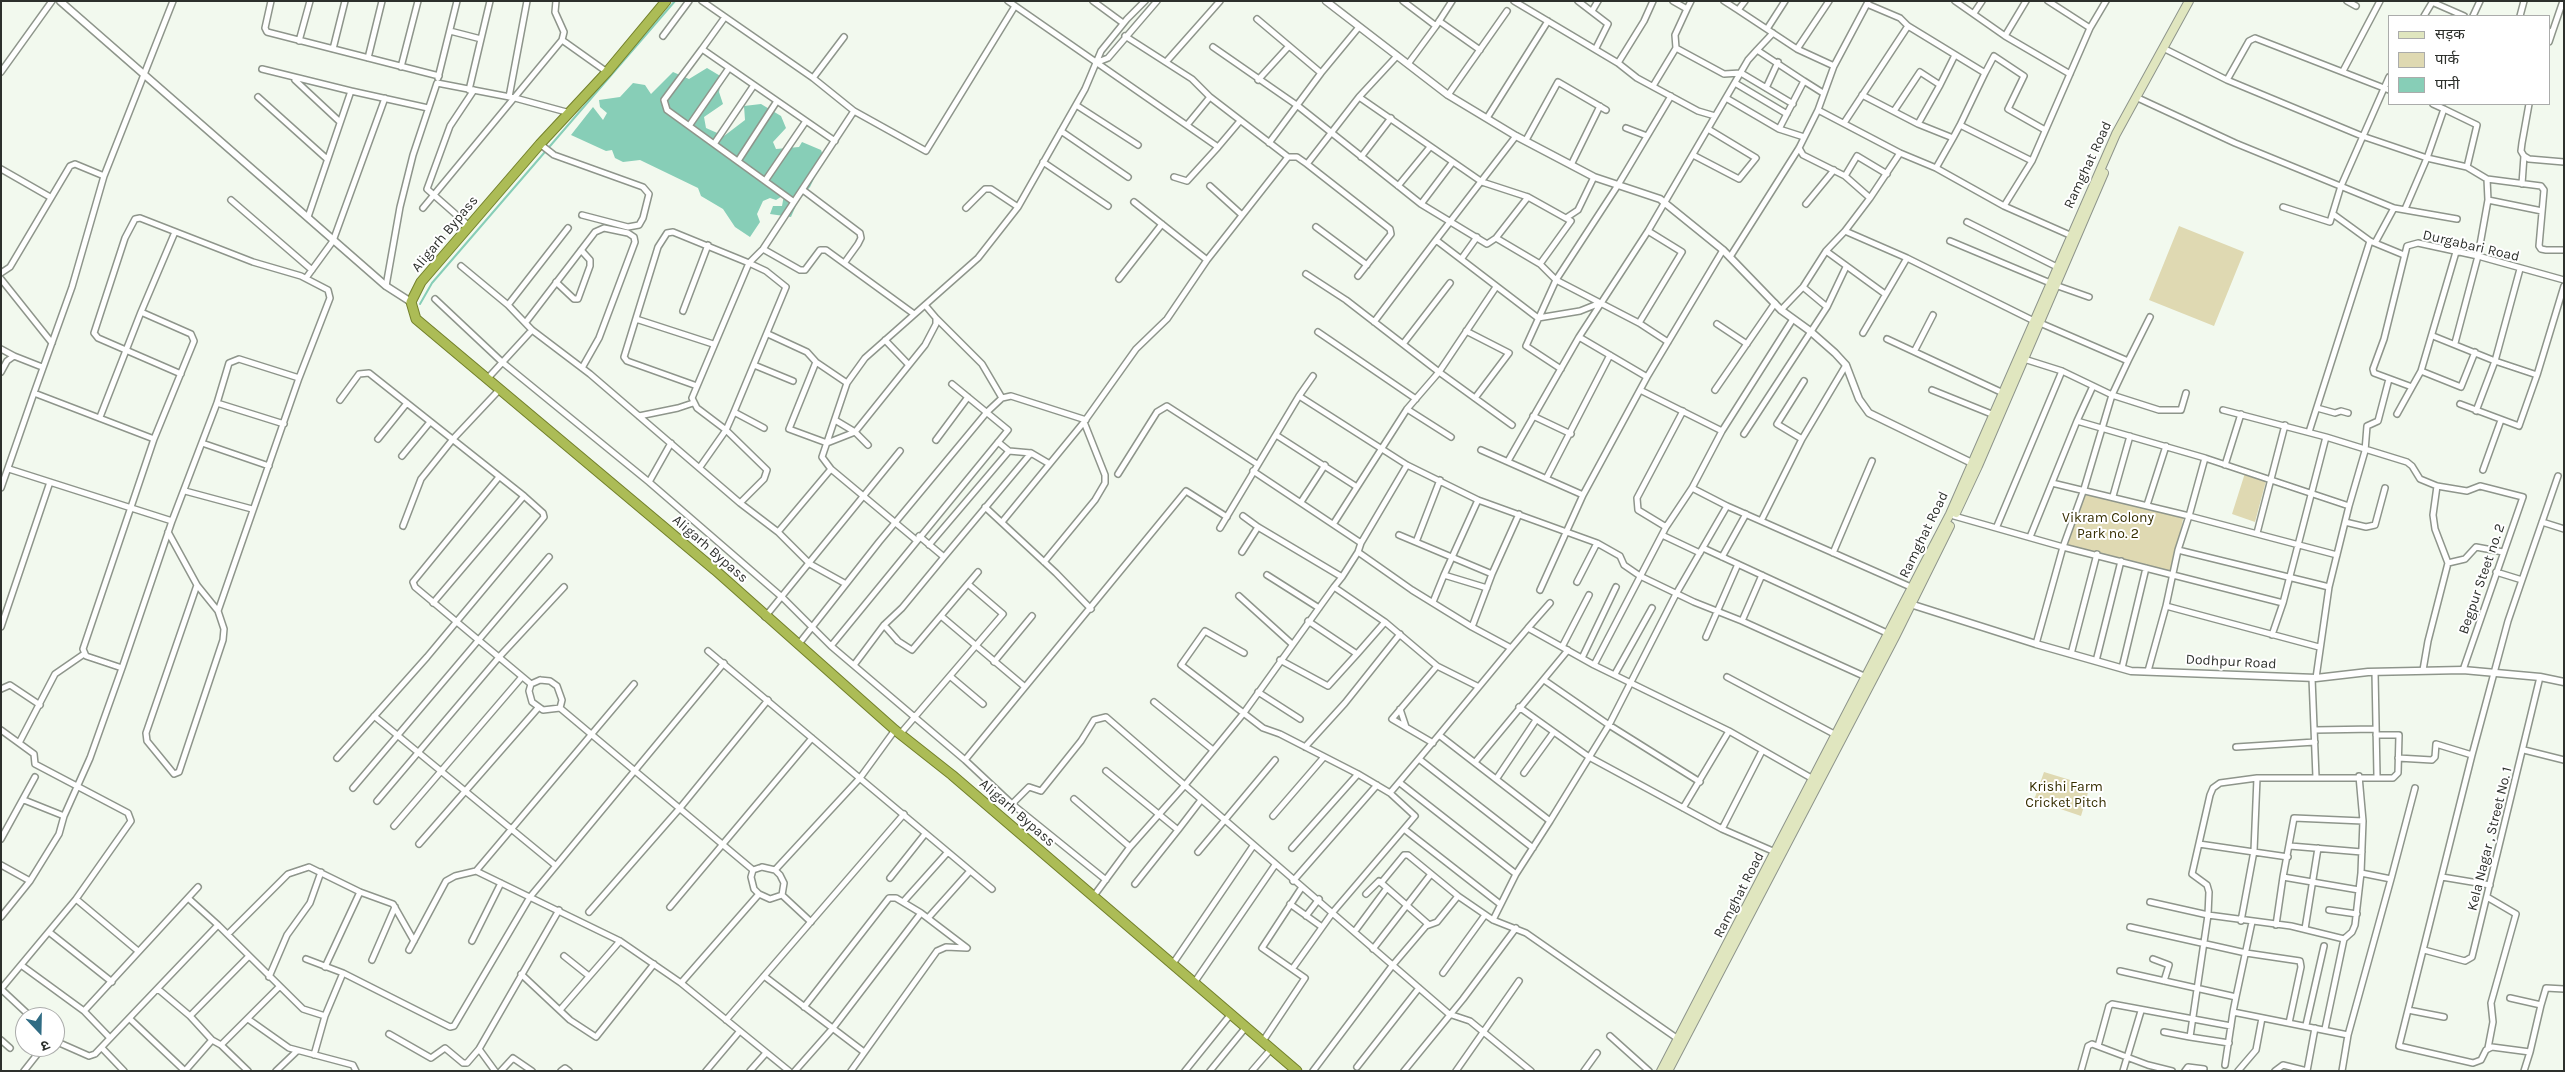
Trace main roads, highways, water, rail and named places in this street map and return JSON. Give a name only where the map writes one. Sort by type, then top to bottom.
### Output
[{"type":"highway","name":"Aligarh Bypass","points":[[666,1],[607,72],[421,282],[410,302],[416,319],[490,376],[501,389],[768,614],[900,731],[1175,960],[1231,1013],[1298,1071]]},
{"type":"main road","name":"Ramghat Road","points":[[1916,589],[1976,465],[2003,392],[2037,322],[2116,134],[2189,1]]},
{"type":"main road","name":"Ramghat Road","points":[[2053,284],[2057,267],[2120,136],[2195,1]]},
{"type":"main road","name":"Ramghat Road","points":[[1668,1071],[1954,516],[2024,359],[2037,322]]},
{"type":"main road","name":"Ramghat Road","points":[[1662,1071],[1889,634],[1908,604]]},
{"type":"water","points":[[707,68],[722,77],[719,92],[723,104],[704,117],[706,128],[724,136],[745,120],[744,106],[761,104],[781,116],[786,128],[773,142],[776,149],[799,147],[802,142],[821,150],[824,158],[810,187],[798,201],[791,217],[770,214],[773,206],[782,206],[784,195],[776,200],[770,198],[763,201],[757,214],[760,222],[750,237],[735,227],[723,209],[701,196],[698,188],[640,160],[623,162],[615,158],[612,150],[606,151],[571,135],[593,107],[603,120],[607,113],[600,107],[599,100],[620,97],[633,83],[645,85],[651,94],[673,72],[689,79]]},
{"type":"waterway","points":[[420,304],[432,283],[675,1]]},
{"type":"park label","name":"Vikram Colony Park no. 2","points":[[2108,526]]},
{"type":"park label","name":"Krishi Farm Cricket Pitch","points":[[2066,796]]}]
